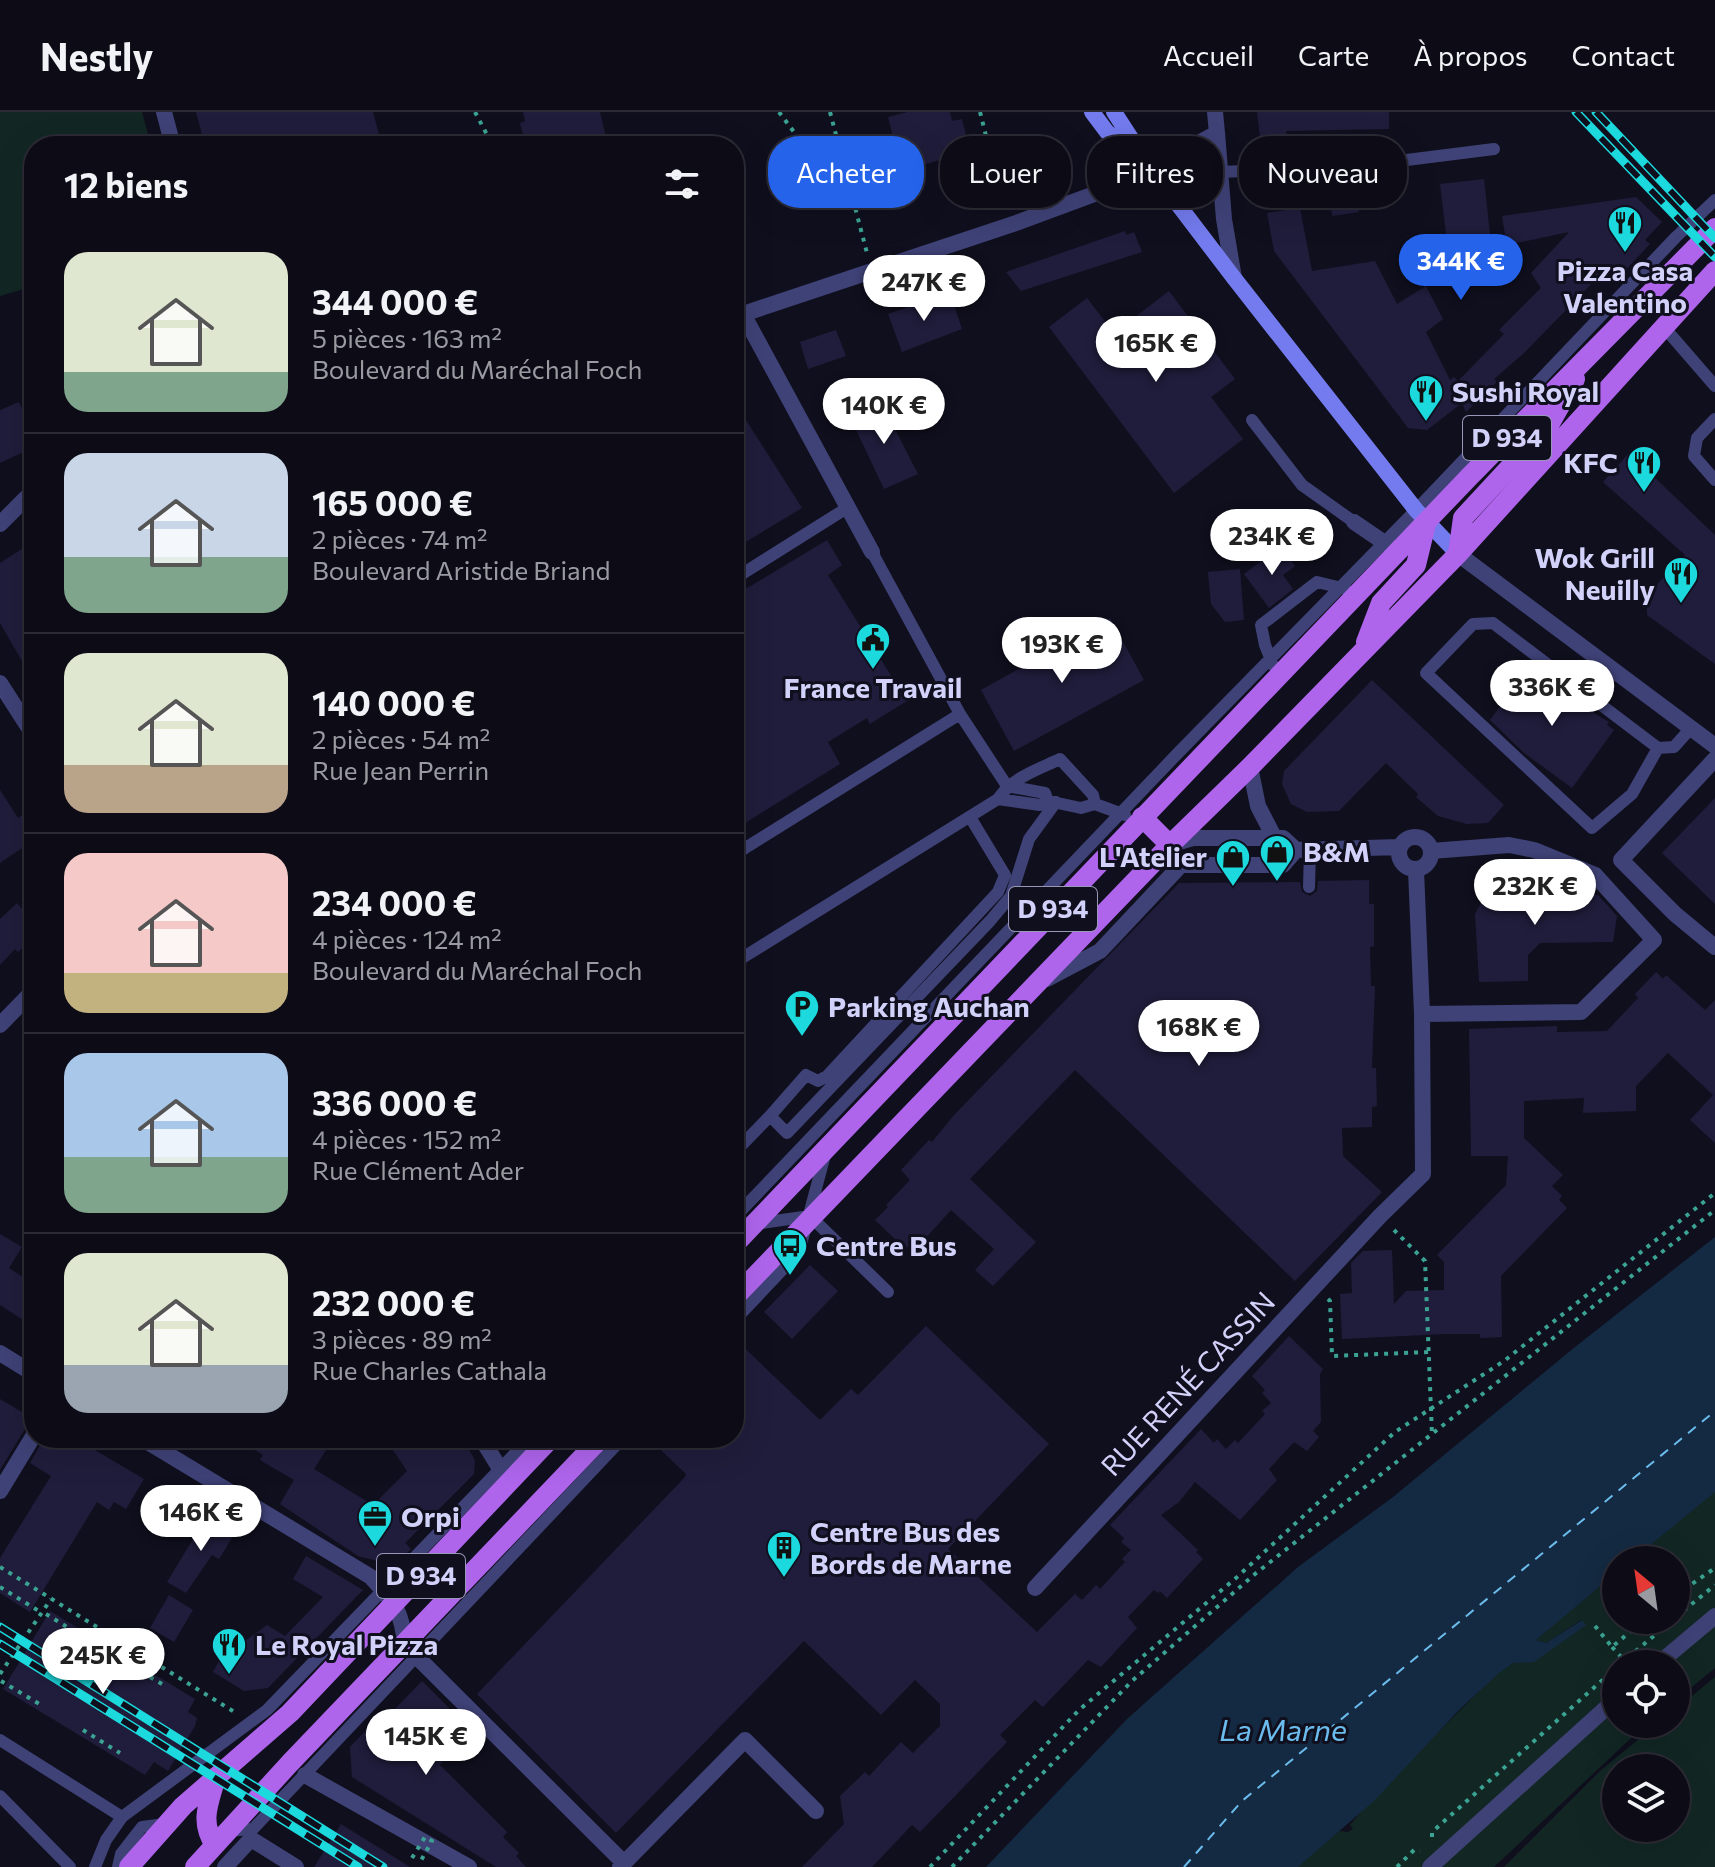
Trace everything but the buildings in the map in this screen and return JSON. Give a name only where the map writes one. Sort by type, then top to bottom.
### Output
[{"type":"main road","points":[[1092,112],[1112,136]]},
{"type":"main road","points":[[1114,112],[1130,136]]},
{"type":"main road","points":[[1181,208],[1421,516],[1458,554]]},
{"type":"main road","name":"D 934","points":[[744,1234],[1142,817],[1274,668],[1360,593],[1390,548],[1421,516],[1589,355],[1715,228]]},
{"type":"main road","name":"D 934","points":[[744,1287],[1170,845],[1458,554],[1715,271]]},
{"type":"main road","points":[[1458,554],[1463,518],[1549,425],[1589,355]]},
{"type":"main road","points":[[1363,649],[1381,603],[1416,565],[1421,516]]},
{"type":"main road","points":[[1142,817],[1170,845]]},
{"type":"main road","name":"D 934","points":[[129,1867],[165,1824],[290,1713],[388,1597],[505,1476],[539,1448]]},
{"type":"main road","name":"D 934","points":[[195,1867],[410,1651],[592,1448]]},
{"type":"main road","points":[[216,1777],[205,1819],[207,1833],[221,1838]]},
{"type":"street","points":[[164,112],[170,136]]},
{"type":"street","points":[[1215,112],[1217,136]]},
{"type":"street","points":[[1212,136],[1217,133]]},
{"type":"street","points":[[744,313],[1087,197]]},
{"type":"street","points":[[1223,203],[1234,278]]},
{"type":"street","points":[[744,326],[872,552]]},
{"type":"street","points":[[0,524],[24,500]]},
{"type":"street","points":[[1354,522],[1390,548]]},
{"type":"street","points":[[1458,554],[1715,746]]},
{"type":"street","points":[[0,683],[24,720]]},
{"type":"street","points":[[1715,759],[1621,860],[1675,914],[1715,947]]},
{"type":"street","points":[[1250,767],[1258,806],[1274,837]]},
{"type":"street","points":[[1181,865],[1170,845],[1193,838],[1274,837],[1283,838],[1303,850],[1400,847],[1407,839],[1417,837],[1427,841],[1431,851],[1429,861],[1416,870],[1402,863],[1400,847]]},
{"type":"street","points":[[1422,1014],[1581,1012],[1654,940],[1595,875],[1534,850],[1509,845],[1431,851]]},
{"type":"street","points":[[1034,986],[1100,951],[1181,865],[1283,865],[1303,850]]},
{"type":"street","name":"RUE RENÉ CASSIN","points":[[1035,1588],[1314,1286],[1423,1174],[1422,1014],[1416,870]]},
{"type":"street","points":[[0,1025],[24,1000]]},
{"type":"street","points":[[0,1353],[24,1368]]},
{"type":"street","points":[[0,1491],[26,1448]]},
{"type":"street","points":[[158,1448],[371,1577],[403,1620],[410,1651],[622,1865],[745,1740],[816,1811]]},
{"type":"street","points":[[487,1448],[505,1476]]},
{"type":"street","points":[[1675,1650],[1715,1616]]},
{"type":"street","points":[[1430,1867],[1602,1712]]},
{"type":"street","points":[[305,1775],[469,1867]]},
{"type":"street","points":[[225,1867],[251,1839],[296,1867]]},
{"type":"lane","points":[[1223,172],[1359,166],[1494,149]]},
{"type":"lane","points":[[1421,516],[1676,237],[1715,200]]},
{"type":"lane","points":[[1663,326],[1715,386]]},
{"type":"lane","points":[[1715,419],[1697,438],[1694,456],[1715,480]]},
{"type":"lane","points":[[1252,420],[1302,485],[1354,522]]},
{"type":"lane","points":[[744,573],[847,508]]},
{"type":"lane","points":[[744,1208],[1121,814],[1274,668],[1339,587],[1390,548]]},
{"type":"lane","points":[[872,552],[960,714],[1007,786],[1045,793],[1052,802]]},
{"type":"lane","points":[[1274,668],[1261,625],[1317,582],[1360,593]]},
{"type":"lane","points":[[1658,748],[1632,794],[1592,828],[1426,673],[1473,624],[1493,623],[1658,748],[1674,747],[1691,728]]},
{"type":"lane","points":[[744,849],[960,714]]},
{"type":"lane","points":[[744,957],[998,799],[1007,786],[1060,759],[1093,795],[1095,804]]},
{"type":"lane","points":[[998,799],[1040,805],[1052,802],[1081,808],[1095,804],[1121,814],[1142,817]]},
{"type":"lane","points":[[770,1116],[787,1133],[1011,896],[1029,839],[1052,802]]},
{"type":"lane","points":[[744,1143],[806,1075],[818,1081],[827,1076],[998,892],[1005,875],[970,817]]},
{"type":"lane","points":[[1303,850],[1309,887]]},
{"type":"lane","points":[[744,1310],[799,1252],[826,1148]]},
{"type":"lane","points":[[754,1224],[810,1216]]},
{"type":"lane","points":[[810,1216],[888,1292]]},
{"type":"lane","points":[[505,1476],[523,1448]]},
{"type":"lane","points":[[221,1838],[253,1829],[305,1775],[410,1651],[613,1448]]},
{"type":"lane","points":[[95,1867],[106,1840],[122,1817],[267,1710],[388,1597]]},
{"type":"lane","points":[[228,1736],[253,1730],[290,1713]]},
{"type":"lane","points":[[0,1740],[122,1817]]},
{"type":"lane","points":[[0,1796],[70,1867]]},
{"type":"lane","points":[[118,1867],[121,1854],[142,1827],[165,1824]]},
{"type":"path","points":[[475,112],[488,136]]},
{"type":"path","points":[[779,112],[797,136]]},
{"type":"path","points":[[830,112],[837,136]]},
{"type":"path","points":[[980,112],[1009,225]]},
{"type":"path","points":[[857,208],[867,247],[868,272]]},
{"type":"path","points":[[930,1867],[1079,1710],[1249,1566],[1395,1432],[1504,1361],[1715,1193]]},
{"type":"path","points":[[952,1867],[1132,1681],[1289,1544],[1432,1435],[1715,1210]]},
{"type":"path","points":[[1380,1216],[1425,1261],[1432,1435]]},
{"type":"path","points":[[1314,1286],[1330,1301],[1332,1356],[1429,1352]]},
{"type":"path","points":[[1249,1566],[1255,1574]]},
{"type":"path","points":[[0,1567],[249,1723]]},
{"type":"path","points":[[1690,1585],[1715,1568]]},
{"type":"path","points":[[1690,1606],[1715,1585]]},
{"type":"path","points":[[0,1587],[83,1637]]},
{"type":"path","points":[[0,1674],[44,1614],[51,1599]]},
{"type":"path","points":[[1595,1626],[1613,1650]]},
{"type":"path","points":[[1612,1647],[1627,1634]]},
{"type":"path","points":[[1637,1650],[1656,1634]]},
{"type":"path","points":[[18,1647],[26,1652]]},
{"type":"path","points":[[124,1662],[162,1684]]},
{"type":"path","points":[[1432,1841],[1432,1832],[1602,1680]]},
{"type":"path","points":[[1,1681],[41,1705]]},
{"type":"path","points":[[83,1730],[120,1753]]},
{"type":"path","points":[[412,1858],[425,1837],[432,1841],[419,1864]]},
{"type":"path","points":[[1397,1867],[1414,1850],[1422,1851]]},
{"type":"green space","points":[[0,112],[142,112],[148,136],[24,136],[24,289],[0,296]]},
{"type":"green space","points":[[1715,1491],[1715,1668],[1690,1689],[1690,1650],[1602,1650],[1602,1738],[1631,1738],[1614,1754],[1602,1754],[1602,1765],[1494,1867],[1295,1867],[1339,1831],[1353,1829],[1350,1825],[1367,1804],[1498,1672],[1513,1663],[1534,1661],[1585,1625],[1581,1620],[1546,1643],[1535,1640],[1602,1585],[1602,1634],[1690,1634],[1690,1546],[1649,1546]]},
{"type":"green space","points":[[1715,1677],[1715,1867],[1504,1867],[1602,1769],[1602,1842],[1690,1842],[1690,1754],[1621,1754],[1640,1738],[1690,1738],[1690,1698]]},
{"type":"water","name":"La Marne","points":[[1715,1237],[1715,1492],[1649,1546],[1602,1546],[1602,1585],[1536,1640],[1546,1643],[1582,1620],[1586,1625],[1534,1662],[1513,1663],[1499,1673],[1460,1709],[1375,1800],[1298,1867],[986,1867],[1127,1719],[1298,1567],[1393,1497]]},
{"type":"ferry route","points":[[1184,1867],[1242,1801],[1715,1411]]},
{"type":"railway","points":[[1576,112],[1715,257]]},
{"type":"railway","points":[[1596,112],[1715,238]]},
{"type":"railway","points":[[0,1627],[383,1867]]},
{"type":"railway","points":[[0,1644],[358,1867]]},
{"type":"place","name":"Pizza Casa Valentino","points":[[1625,254]]},
{"type":"place","name":"Sushi Royal","points":[[1426,423]]},
{"type":"place","name":"KFC","points":[[1644,494]]},
{"type":"place","name":"Wok Grill Neuilly","points":[[1681,605]]},
{"type":"place","name":"France Travail","points":[[873,671]]},
{"type":"place","name":"B&M","points":[[1277,883]]},
{"type":"place","name":"L'Atelier","points":[[1233,888]]},
{"type":"place","name":"Parking Auchan","points":[[802,1038]]},
{"type":"place","name":"Centre Bus","points":[[790,1277]]},
{"type":"place","name":"Orpi","points":[[375,1548]]},
{"type":"place","name":"Centre Bus des Bords de Marne","points":[[784,1579]]},
{"type":"place","name":"Le Royal Pizza","points":[[229,1676]]}]
